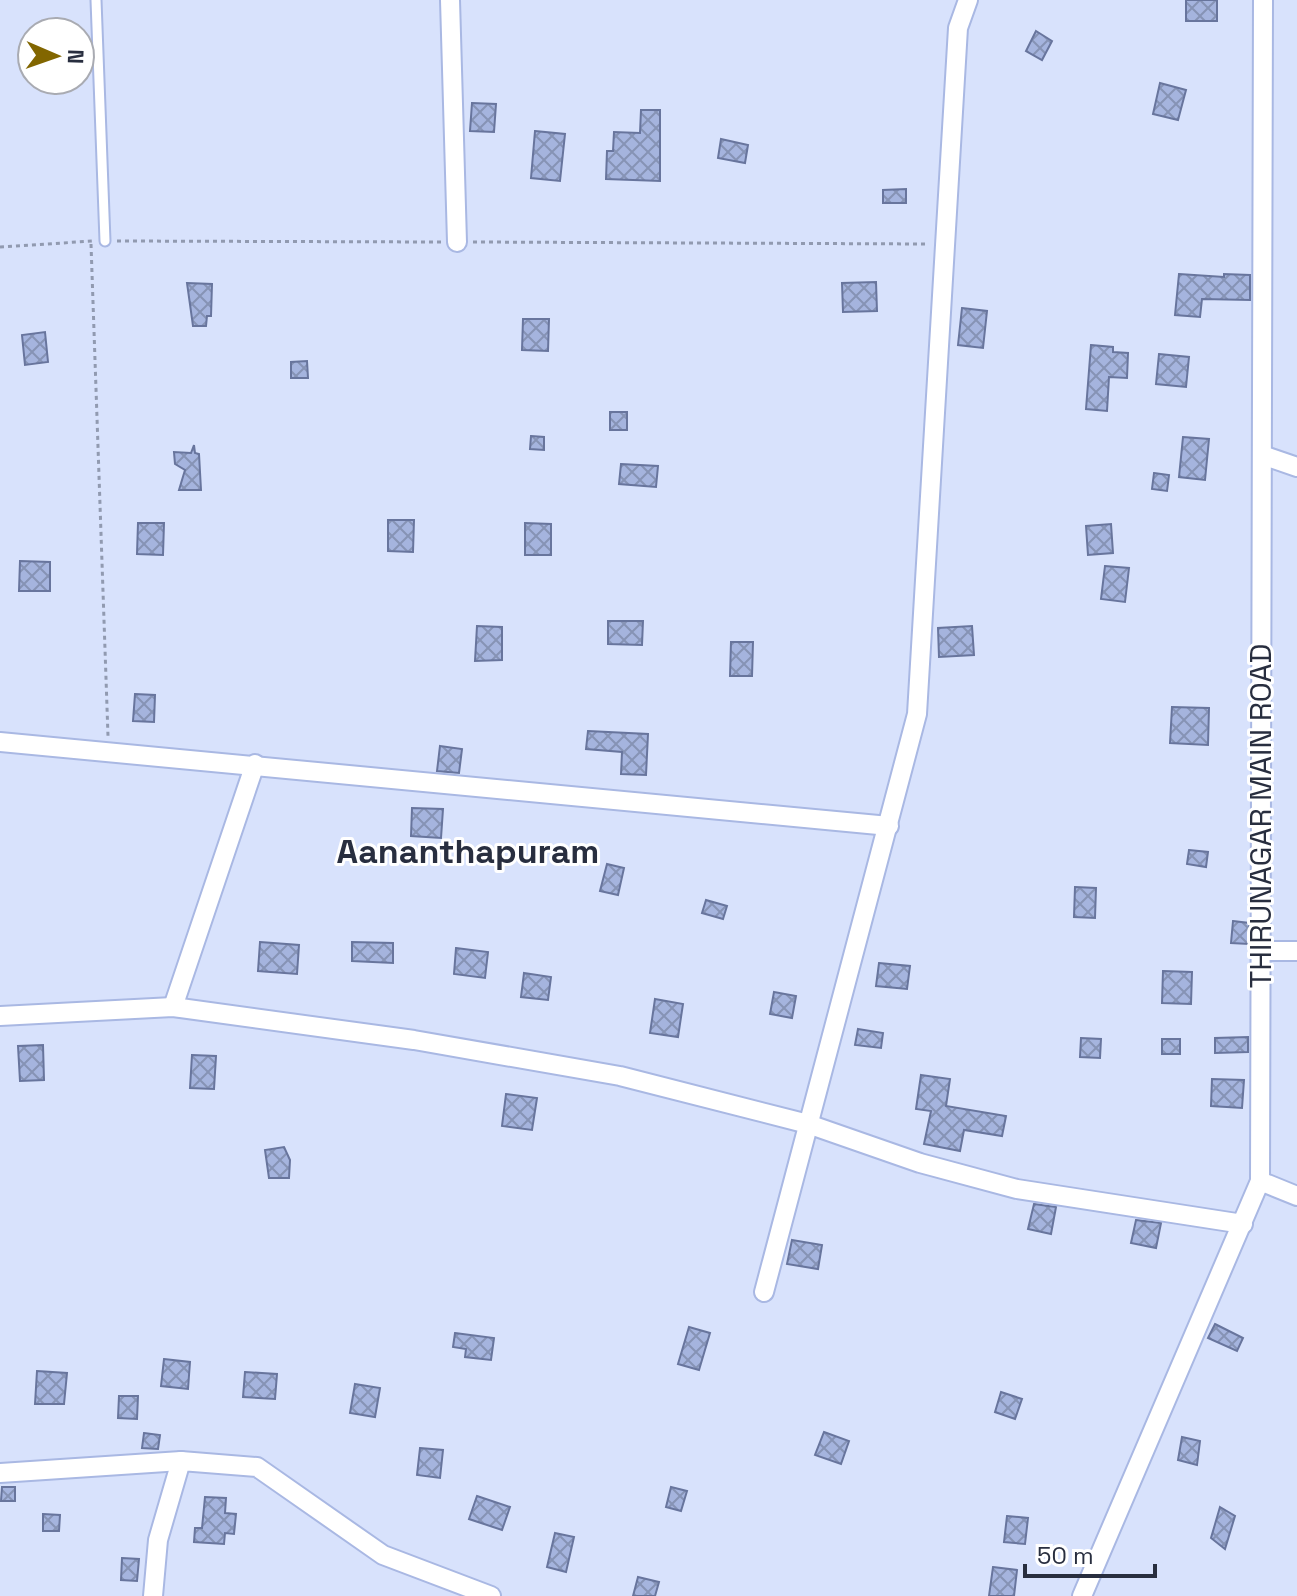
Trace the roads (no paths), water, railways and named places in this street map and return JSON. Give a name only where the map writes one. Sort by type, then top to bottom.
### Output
[{"type":"street","points":[[450,0],[457,242]]},
{"type":"street","points":[[764,1292],[917,714],[958,28],[968,0]]},
{"type":"street","name":"THIRUNAGAR MAIN ROAD","points":[[1086,1595],[1260,1181],[1263,0]]},
{"type":"street","points":[[1262,455],[1297,467]]},
{"type":"street","points":[[0,742],[889,826]]},
{"type":"street","points":[[173,1007],[255,764]]},
{"type":"street","points":[[1261,951],[1297,951]]},
{"type":"street","points":[[0,1016],[173,1007],[414,1040],[620,1076],[808,1124],[920,1163],[1017,1189],[1243,1224]]},
{"type":"street","points":[[1260,1181],[1297,1196]]},
{"type":"street","points":[[0,1473],[181,1461],[257,1467],[383,1555],[491,1596]]},
{"type":"street","points":[[153,1596],[158,1540],[181,1461]]},
{"type":"lane","points":[[96,0],[105,241]]},
{"type":"district","name":"Aananthapuram","points":[[468,851]]}]
